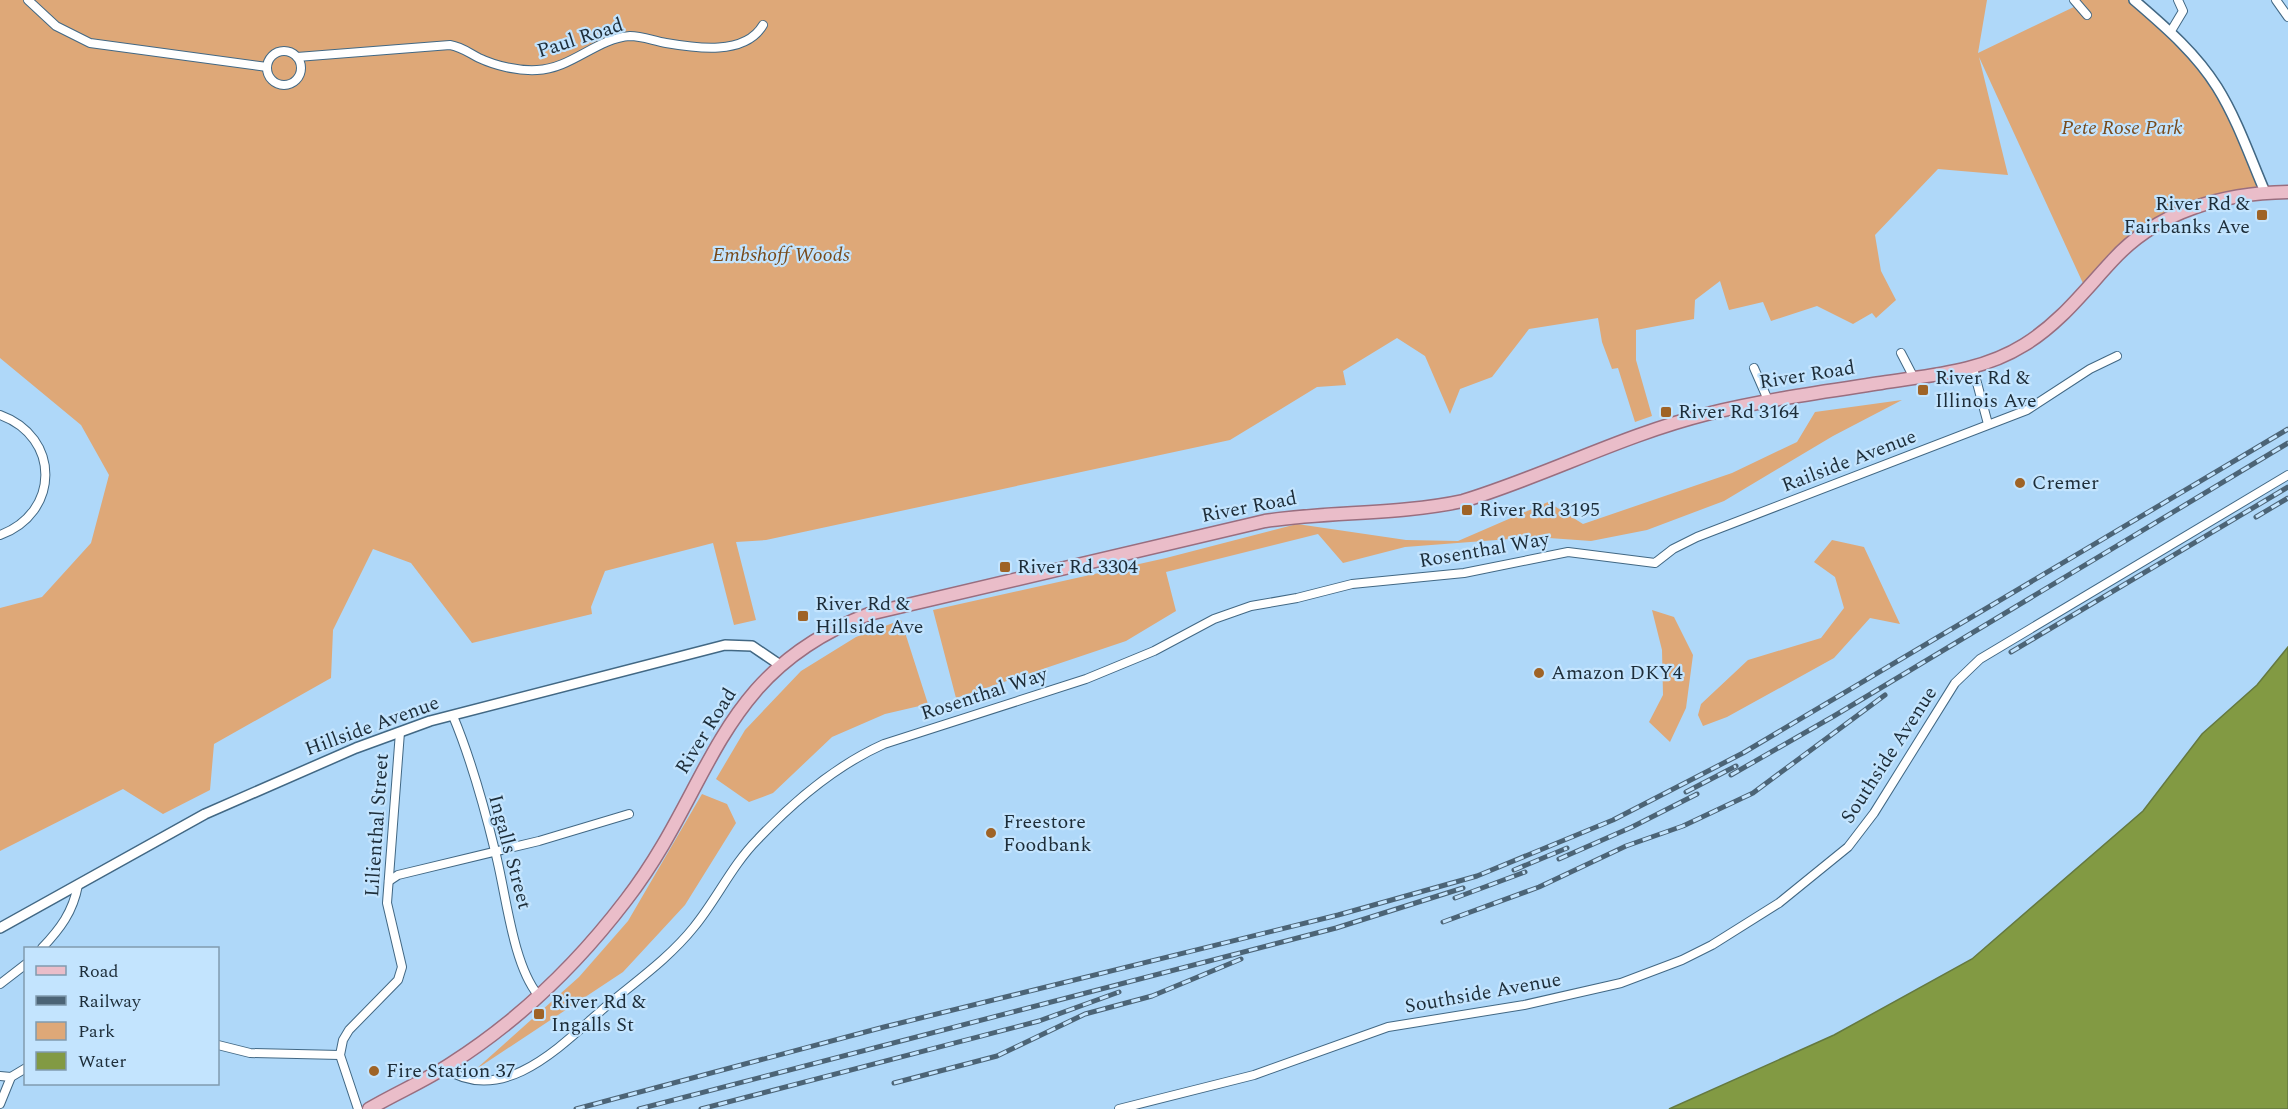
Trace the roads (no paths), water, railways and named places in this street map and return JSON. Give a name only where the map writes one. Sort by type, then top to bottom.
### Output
[{"type":"main road","name":"River Road","points":[[369,1109],[444,1068],[491,1036],[581,954],[628,898],[653,862],[726,728],[758,686],[780,665],[838,626],[869,614],[1265,521],[1300,516],[1428,507],[1463,501],[1670,425],[1768,400],[1973,368],[2009,355],[2059,319],[2132,240],[2152,227],[2186,209],[2207,202],[2265,192],[2288,192]]},
{"type":"street","points":[[28,0],[56,26],[90,43],[267,67],[273,81],[289,84],[300,73],[297,57]]},
{"type":"street","points":[[2074,0],[2087,15]]},
{"type":"street","points":[[2134,0],[2170,31],[2217,87],[2236,122],[2265,192]]},
{"type":"street","points":[[2170,31],[2183,10],[2178,0]]},
{"type":"street","points":[[2276,0],[2288,18]]},
{"type":"street","name":"Paul Road","points":[[267,67],[270,59],[279,52],[291,53],[297,57],[450,45],[461,47],[498,65],[537,70],[572,60],[619,38],[640,36],[669,43],[724,47],[748,39],[763,25]]},
{"type":"street","points":[[1901,353],[1914,378]]},
{"type":"street","name":"Railside Avenue","points":[[1655,563],[1673,549],[1696,537],[2027,410],[2090,369],[2117,356]]},
{"type":"street","points":[[1754,368],[1768,400]]},
{"type":"street","points":[[1973,368],[1988,424]]},
{"type":"street","points":[[0,415],[18,423],[34,439],[42,455],[45,486],[30,516],[13,530],[0,535]]},
{"type":"street","name":"Southside Avenue","points":[[1119,1109],[1254,1075],[1388,1027],[1524,1005],[1621,982],[1682,960],[1712,945],[1779,903],[1848,847],[1874,813],[1955,683],[1980,659],[2288,475]]},
{"type":"street","name":"Rosenthal Way","points":[[444,1068],[468,1085],[486,1087],[530,1075],[552,1059],[609,1004],[669,955],[695,926],[742,855],[759,837],[852,758],[884,744],[1086,679],[1154,651],[1214,619],[1251,606],[1370,581],[1464,573],[1568,552],[1655,563]]},
{"type":"street","name":"Hillside Avenue","points":[[0,928],[241,796],[400,732],[725,645],[752,646],[780,665]]},
{"type":"street","name":"Ingalls Street","points":[[453,716],[464,741],[495,850],[524,970],[538,995]]},
{"type":"street","name":"Lilienthal Street","points":[[340,1055],[349,1030],[396,982],[400,973],[401,960],[389,916],[389,881],[400,732]]},
{"type":"street","points":[[389,881],[398,875],[539,841],[629,814]]},
{"type":"street","points":[[43,947],[63,926],[71,910],[78,885]]},
{"type":"street","points":[[0,984],[24,966]]},
{"type":"street","points":[[219,1045],[250,1053],[340,1055],[358,1109]]},
{"type":"street","points":[[0,1076],[11,1077],[24,1069]]},
{"type":"street","points":[[0,1104],[11,1077]]},
{"type":"water","points":[[2288,647],[2288,1109],[1669,1109],[1834,1035],[1972,959],[2143,811],[2202,734],[2257,685]]},
{"type":"railway","points":[[576,1109],[884,1027],[1338,915],[1477,876],[1613,820],[1743,753],[2288,429]]},
{"type":"railway","points":[[1731,775],[1834,716],[2288,443]]},
{"type":"railway","points":[[2011,652],[2288,487]]},
{"type":"railway","points":[[2256,517],[2288,498]]},
{"type":"railway","points":[[1443,922],[1539,887],[1626,846],[1683,826],[1753,793],[1885,695]]},
{"type":"railway","points":[[1686,792],[1736,766]]},
{"type":"railway","points":[[1559,859],[1632,827],[1697,794]]},
{"type":"railway","points":[[1514,870],[1567,848]]},
{"type":"railway","points":[[1455,898],[1525,872]]},
{"type":"railway","points":[[639,1109],[1336,928],[1463,888]]},
{"type":"railway","points":[[894,1083],[997,1056],[1085,1014],[1152,996],[1241,959]]},
{"type":"railway","points":[[701,1109],[1039,1021],[1119,992]]},
{"type":"place","name":"River Rd & Fairbanks Ave","points":[[2262,215]]},
{"type":"place","name":"River Rd & Illinois Ave","points":[[1923,390]]},
{"type":"place","name":"River Rd 3164","points":[[1666,412]]},
{"type":"place","name":"Cremer","points":[[2020,483]]},
{"type":"place","name":"River Rd 3195","points":[[1467,510]]},
{"type":"place","name":"River Rd 3304","points":[[1005,567]]},
{"type":"place","name":"River Rd & Hillside Ave","points":[[803,616]]},
{"type":"place","name":"Amazon DKY4","points":[[1539,673]]},
{"type":"place","name":"Freestore Foodbank","points":[[991,833]]},
{"type":"place","name":"River Rd & Ingalls St","points":[[539,1014]]},
{"type":"place","name":"Fire Station 37","points":[[374,1071]]},
{"type":"park label","name":"Pete Rose Park","points":[[2122,128]]},
{"type":"park label","name":"Embshoff Woods","points":[[781,255]]}]
